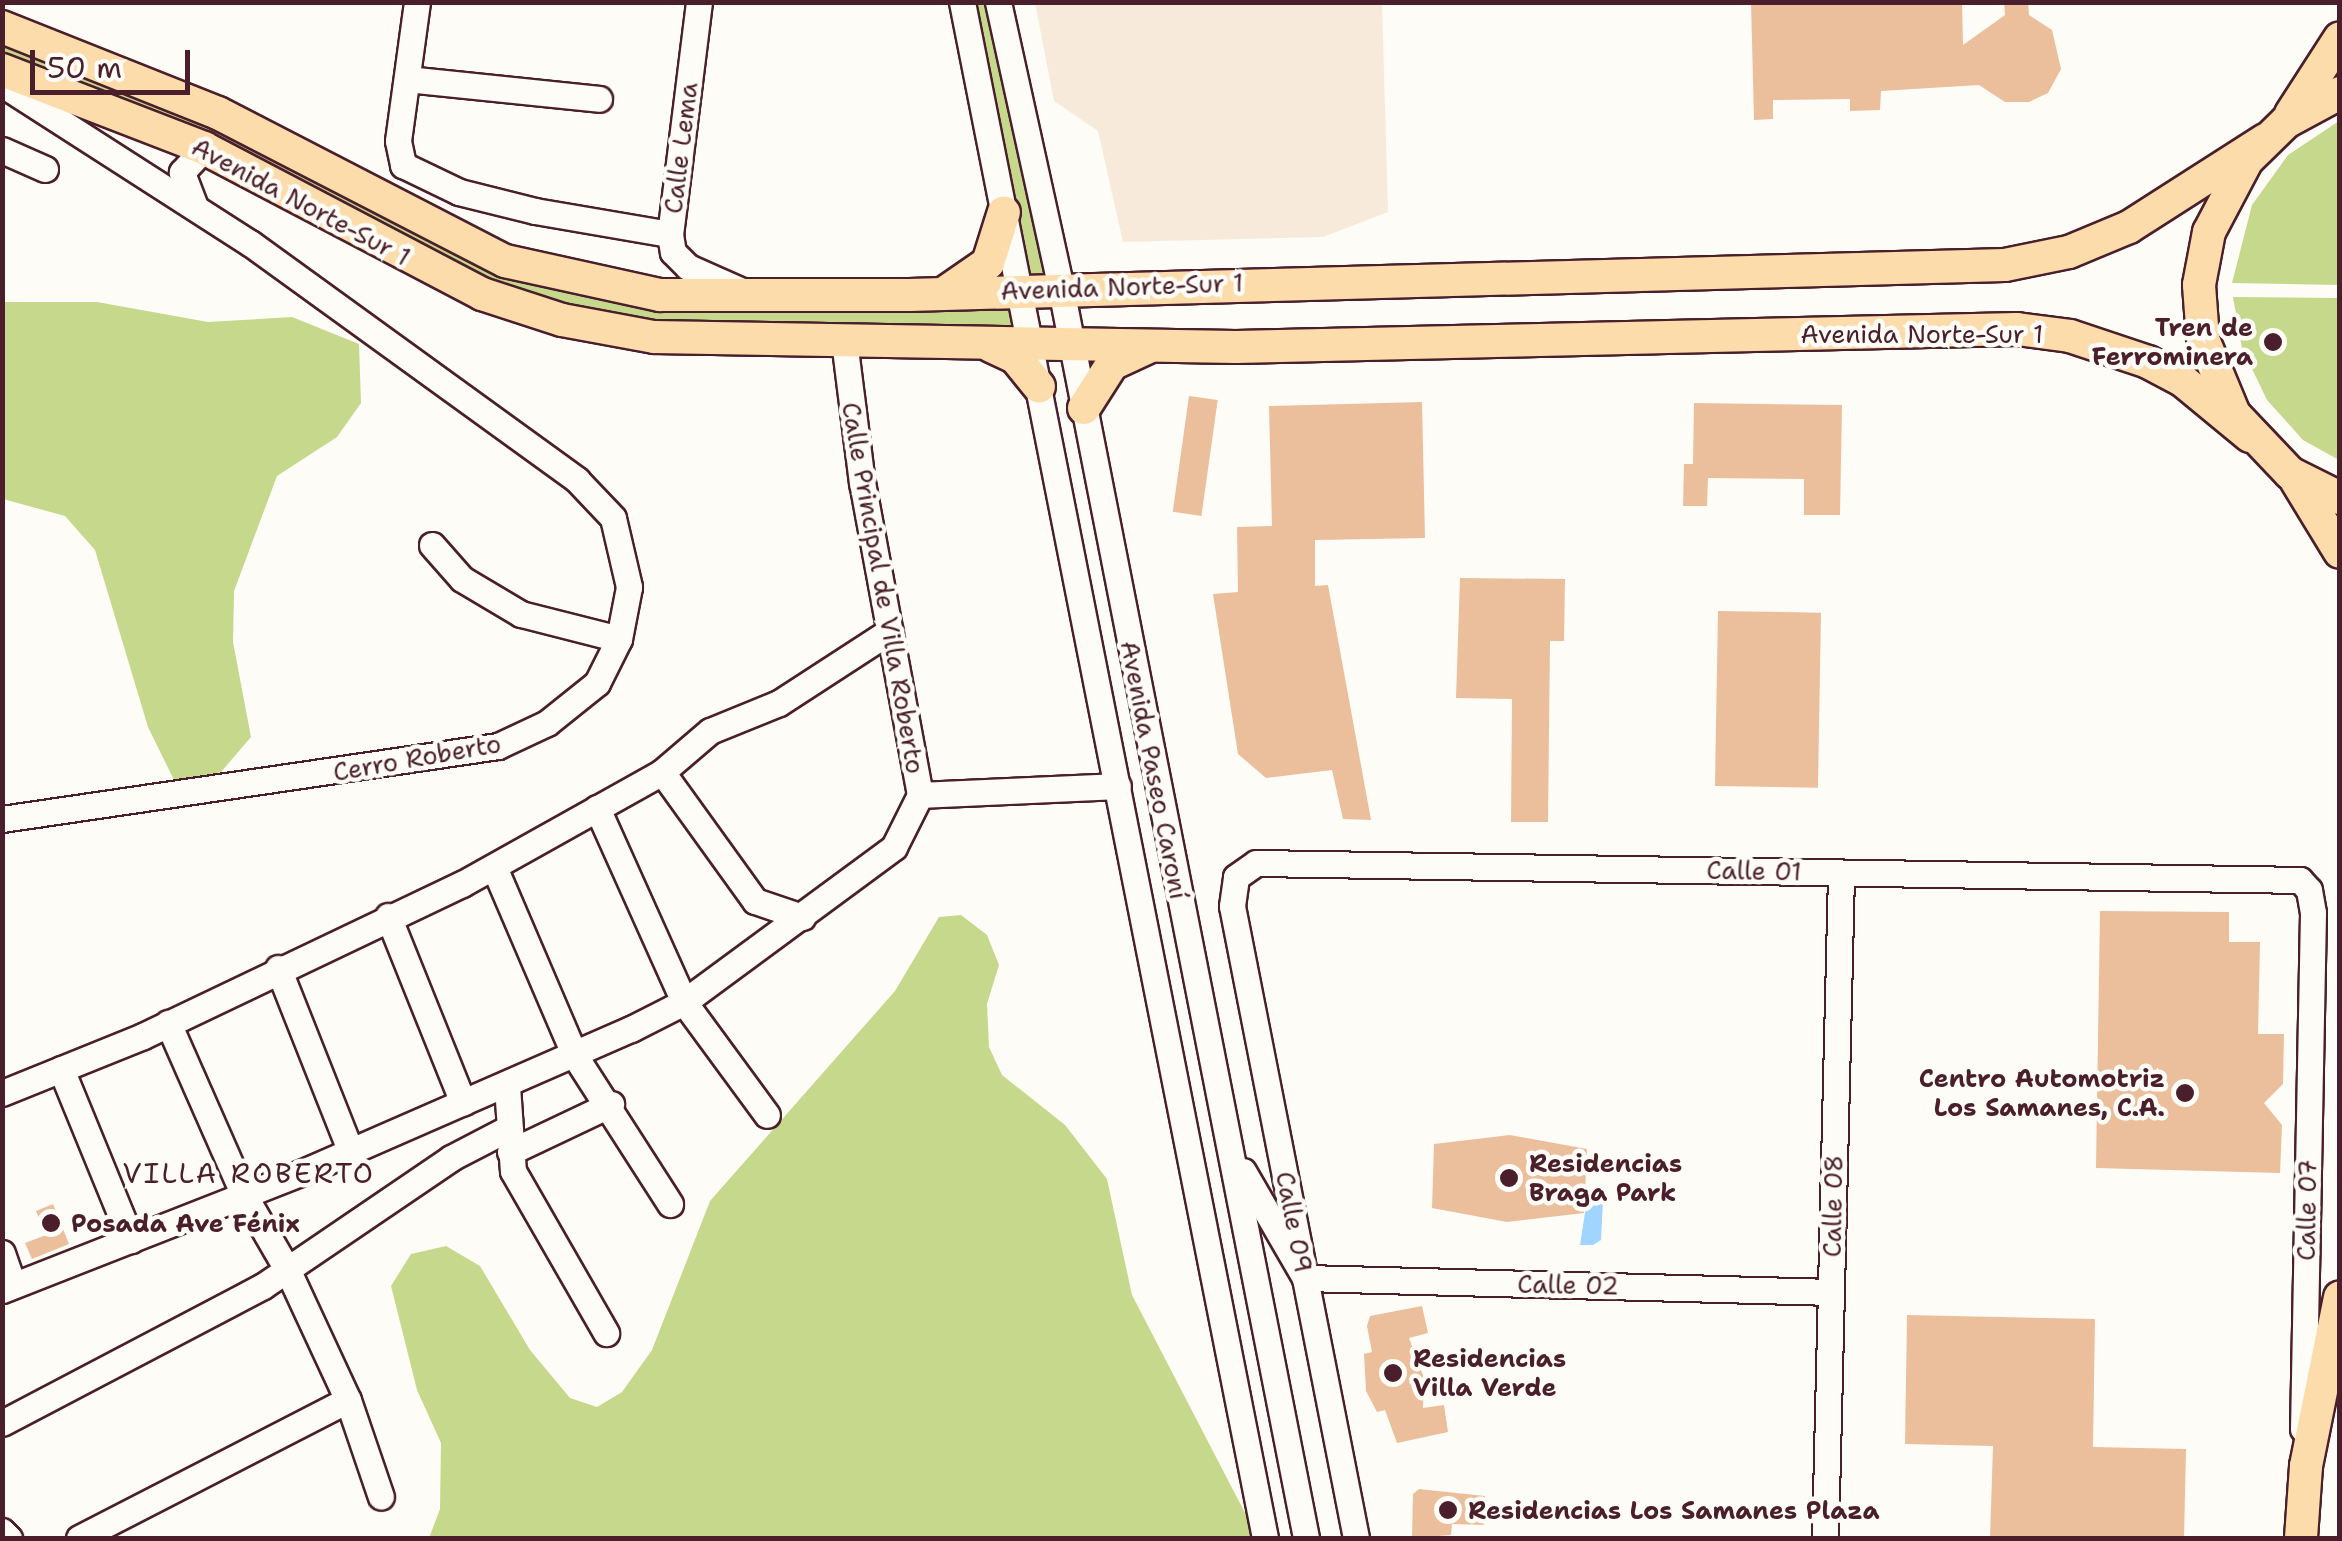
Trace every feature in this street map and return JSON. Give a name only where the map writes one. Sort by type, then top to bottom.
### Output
[{"type":"main road","name":"Avenida Norte-Sur 1","points":[[2,26],[218,113],[506,261],[660,295],[762,298],[2005,264],[2069,252],[2129,227],[2340,92]]},
{"type":"main road","points":[[2250,436],[2210,366],[2199,285],[2219,206],[2340,38]]},
{"type":"main road","name":"Avenida Norte-Sur 1","points":[[2,70],[204,148],[408,260],[519,308],[654,336],[1150,347],[2031,330],[2148,362],[2196,390],[2290,472]]},
{"type":"main road","points":[[942,294],[988,263],[1004,212]]},
{"type":"main road","points":[[967,341],[1015,356],[1039,387]]},
{"type":"main road","points":[[1084,408],[1112,364],[1150,347]]},
{"type":"main road","points":[[2290,472],[2340,498]]},
{"type":"main road","points":[[2290,472],[2340,552]]},
{"type":"main road","points":[[2301,1538],[2306,1466],[2340,1297]]},
{"type":"street","points":[[417,2],[398,141],[403,165],[459,192],[670,234]]},
{"type":"street","name":"Calle Lema","points":[[699,2],[670,234],[673,252],[688,268],[762,298]]},
{"type":"street","name":"Avenida Paseo Caroní","points":[[962,2],[1265,1538]]},
{"type":"street","name":"Avenida Paseo Caroní","points":[[998,2],[1061,289],[1306,1538]]},
{"type":"street","points":[[407,80],[599,100]]},
{"type":"street","name":"Cerro Roberto","points":[[2,84],[194,204],[598,499],[621,535],[627,562],[620,639],[597,683],[575,704],[498,746],[2,818]]},
{"type":"street","points":[[194,204],[182,172],[204,148]]},
{"type":"street","points":[[2,150],[45,169]]},
{"type":"street","name":"Calle Principal de Villa Roberto","points":[[8,1287],[350,1152],[575,1056],[684,1002],[894,847],[920,795],[844,340]]},
{"type":"street","points":[[432,545],[462,578],[521,614],[620,639]]},
{"type":"street","points":[[2,1093],[168,1023],[494,867],[662,772],[710,731],[750,719],[890,630]]},
{"type":"street","points":[[662,772],[755,901],[802,917]]},
{"type":"street","points":[[920,795],[1118,786]]},
{"type":"street","points":[[597,808],[684,1002],[767,1116]]},
{"type":"street","name":"Calle 01","points":[[1232,906],[1233,884],[1244,869],[1280,862],[2305,884]]},
{"type":"street","points":[[494,867],[575,1056],[611,1104],[670,1204]]},
{"type":"street","name":"Calle 08","points":[[1825,1538],[1840,873]]},
{"type":"street","name":"Calle 07","points":[[2301,1538],[2312,913],[2305,884]]},
{"type":"street","name":"Calle 09","points":[[1232,906],[1356,1538]]},
{"type":"street","points":[[388,916],[463,1103]]},
{"type":"street","points":[[278,968],[350,1152]]},
{"type":"street","points":[[168,1023],[244,1195],[288,1271],[348,1400],[382,1497]]},
{"type":"street","points":[[61,1069],[131,1240]]},
{"type":"street","points":[[506,1086],[513,1170],[606,1333]]},
{"type":"street","points":[[2,1423],[288,1271],[451,1158],[611,1104]]},
{"type":"street","points":[[1229,1144],[1306,1278]]},
{"type":"street","points":[[2,1253],[8,1287]]},
{"type":"street","name":"Calle 02","points":[[1306,1278],[1831,1292]]},
{"type":"street","points":[[79,1538],[348,1400]]},
{"type":"street","points":[[2,1531],[8,1538]]},
{"type":"shaded area","points":[[1035,3],[1382,3],[1388,212],[1323,237],[1123,242],[1098,131],[1054,101]]},
{"type":"green space","points":[[962,3],[998,3],[1061,289],[1020,291],[1031,347],[562,320],[3,70],[2,27],[442,233],[619,289],[1019,291]]},
{"type":"green space","points":[[2339,121],[2339,285],[2232,283],[2252,205],[2288,155]]},
{"type":"green space","points":[[2233,297],[2339,298],[2339,460],[2303,440],[2267,400],[2242,348]]},
{"type":"green space","points":[[3,302],[97,302],[208,322],[292,317],[359,344],[361,403],[337,437],[277,476],[234,591],[233,642],[251,737],[221,772],[175,782],[148,727],[95,550],[65,516],[3,499]]},
{"type":"green space","points":[[961,915],[987,935],[999,965],[987,1004],[989,1047],[1002,1075],[1065,1125],[1107,1179],[1132,1295],[1258,1538],[429,1538],[440,1509],[441,1443],[417,1390],[391,1286],[411,1254],[446,1246],[480,1266],[530,1350],[570,1398],[597,1407],[622,1392],[652,1350],[710,1201],[895,991],[939,917]]},
{"type":"water","points":[[1587,1200],[1603,1200],[1601,1240],[1593,1245],[1580,1245]]},
{"type":"building","points":[[1751,2],[1962,2],[1963,45],[2005,15],[2004,2],[2028,2],[2029,15],[2052,30],[2061,69],[2048,93],[2029,102],[2005,102],[1979,85],[1881,91],[1880,110],[1850,111],[1850,99],[1773,100],[1773,119],[1754,120]]},
{"type":"building","points":[[1189,396],[1218,400],[1201,516],[1173,512]]},
{"type":"building","points":[[1422,402],[1425,538],[1315,540],[1315,586],[1328,585],[1371,820],[1343,819],[1332,770],[1266,778],[1238,754],[1213,594],[1238,592],[1237,527],[1272,526],[1269,406]]},
{"type":"building","points":[[1694,403],[1842,405],[1840,515],[1804,515],[1804,479],[1708,478],[1707,506],[1683,506],[1684,464],[1693,464]]},
{"type":"building","points":[[1460,578],[1565,579],[1564,641],[1550,641],[1548,822],[1511,822],[1512,699],[1456,698]]},
{"type":"building","points":[[1718,611],[1821,613],[1818,788],[1715,786]]},
{"type":"building","points":[[2100,911],[2229,912],[2229,942],[2260,942],[2258,1034],[2284,1034],[2283,1084],[2264,1103],[2282,1125],[2280,1173],[2096,1168]]},
{"type":"building","name":"Residencias Braga Park","points":[[1510,1135],[1587,1149],[1584,1213],[1507,1222],[1432,1208],[1434,1144]]},
{"type":"building","name":"Posada Ave Fénix","points":[[53,1204],[69,1244],[32,1259],[25,1243],[46,1235],[36,1211]]},
{"type":"building","name":"Residencias Villa Verde","points":[[1422,1306],[1428,1333],[1409,1338],[1424,1378],[1423,1408],[1444,1405],[1448,1432],[1397,1443],[1385,1410],[1377,1412],[1366,1391],[1364,1354],[1372,1352],[1367,1326],[1370,1316]]},
{"type":"building","points":[[1907,1315],[2095,1319],[2093,1447],[2186,1449],[2184,1538],[1990,1538],[1993,1446],[1905,1444]]},
{"type":"building","name":"Residencias Los Samanes Plaza","points":[[1419,1489],[1485,1496],[1484,1525],[1452,1524],[1451,1535],[1412,1538],[1413,1494]]},
{"type":"place","name":"Tren de Ferrominera","points":[[2273,342]]},
{"type":"place","name":"Centro Automotriz Los Samanes, C.A.","points":[[2185,1093]]},
{"type":"place","name":"Residencias Braga Park","points":[[1509,1178]]},
{"type":"place","name":"Posada Ave Fénix","points":[[51,1223]]},
{"type":"place","name":"Residencias Villa Verde","points":[[1393,1373]]},
{"type":"place","name":"Residencias Los Samanes Plaza","points":[[1448,1510]]},
{"type":"district","name":"VILLA ROBERTO","points":[[249,1173]]}]
